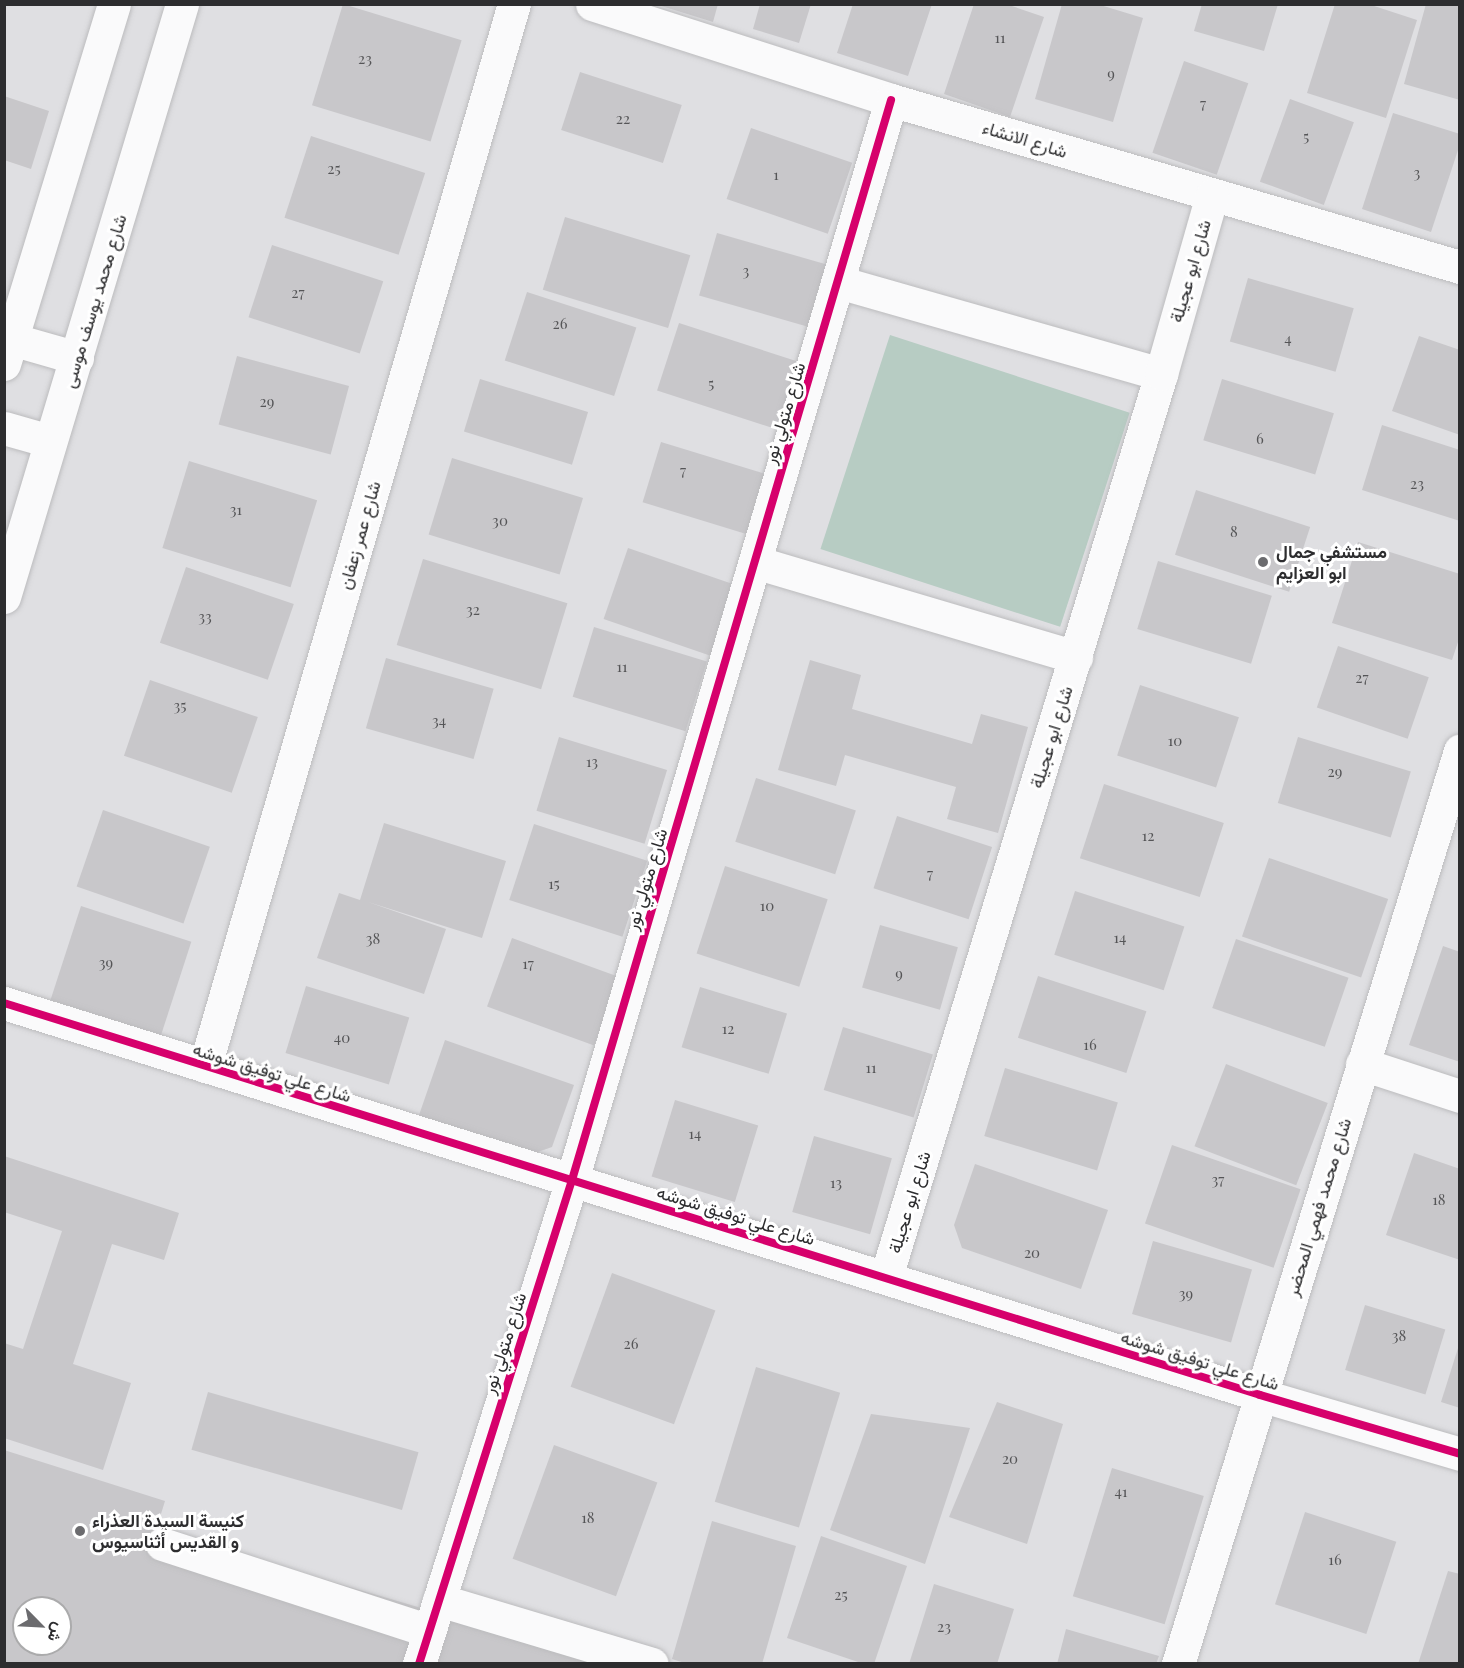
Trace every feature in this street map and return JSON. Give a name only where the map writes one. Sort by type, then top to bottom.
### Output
[{"type":"street","points":[[77,358],[7,347],[114,4]]},
{"type":"street","name":"شارع محمد يوسف موسى","points":[[4,597],[182,4]]},
{"type":"street","name":"شارع عمر زعفان","points":[[205,1066],[514,4]]},
{"type":"street","name":"شارع الانشاء","points":[[592,4],[891,100],[1460,267]]},
{"type":"street","name":"شارع متولي نور","points":[[419,1664],[572,1180],[891,100]]},
{"type":"street","name":"شارع ابو عجيلة","points":[[886,1277],[1076,657],[1212,195]]},
{"type":"street","points":[[838,282],[1161,374]]},
{"type":"street","points":[[4,428],[50,441]]},
{"type":"street","points":[[755,562],[1076,657]]},
{"type":"street","name":"شارع محمد فهمي المحضر","points":[[1178,1664],[1460,750]]},
{"type":"street","name":"شارع علي توفيق شوشه","points":[[4,1003],[1260,1395],[1460,1454]]},
{"type":"street","points":[[1362,1064],[1460,1096]]},
{"type":"street","points":[[162,1544],[429,1631]]},
{"type":"street","points":[[438,1600],[652,1664]]},
{"type":"green space","points":[[890,335],[1130,413],[1060,627],[820,549]]},
{"type":"building","points":[[343,4],[462,40],[431,142],[312,105]]},
{"type":"building","points":[[655,4],[718,4],[713,22]]},
{"type":"building","points":[[760,4],[811,4],[799,43],[753,29]]},
{"type":"building","points":[[853,4],[932,4],[908,76],[837,53]]},
{"type":"building","points":[[974,4],[1006,4],[1044,17],[1010,117],[944,94]]},
{"type":"building","points":[[1062,4],[1097,4],[1143,18],[1113,122],[1035,99]]},
{"type":"building","points":[[1202,4],[1278,4],[1264,51],[1194,31]]},
{"type":"building","points":[[1335,4],[1368,4],[1417,20],[1386,118],[1307,93]]},
{"type":"building","points":[[1426,4],[1460,4],[1460,100],[1404,84]]},
{"type":"building","points":[[1184,61],[1248,83],[1217,175],[1152,153]]},
{"type":"building","points":[[580,72],[682,105],[663,163],[561,130]]},
{"type":"building","points":[[4,96],[49,111],[31,169],[4,160]]},
{"type":"building","points":[[1290,99],[1354,122],[1324,205],[1260,182]]},
{"type":"building","points":[[1393,113],[1460,134],[1460,144],[1431,232],[1362,209]]},
{"type":"building","points":[[751,128],[852,163],[828,234],[727,199]]},
{"type":"building","points":[[311,136],[425,173],[399,255],[284,218]]},
{"type":"building","points":[[565,217],[690,255],[668,328],[543,290]]},
{"type":"building","points":[[717,233],[828,265],[810,327],[699,295]]},
{"type":"building","points":[[272,245],[383,281],[360,353],[249,317]]},
{"type":"building","points":[[1248,278],[1354,308],[1336,372],[1230,341]]},
{"type":"building","points":[[527,292],[636,328],[614,396],[505,360]]},
{"type":"building","points":[[679,323],[801,363],[779,430],[657,391]]},
{"type":"building","points":[[1419,336],[1460,350],[1460,435],[1392,411]]},
{"type":"building","points":[[237,356],[349,386],[331,455],[219,425]]},
{"type":"building","points":[[480,379],[588,412],[572,465],[464,432]]},
{"type":"building","points":[[1222,379],[1334,413],[1315,474],[1203,440]]},
{"type":"building","points":[[1382,425],[1460,450],[1460,521],[1362,490]]},
{"type":"building","points":[[661,442],[772,476],[754,536],[643,502]]},
{"type":"building","points":[[452,458],[583,498],[560,575],[429,535]]},
{"type":"building","points":[[189,461],[317,500],[291,587],[162,548]]},
{"type":"building","points":[[1196,490],[1310,527],[1289,592],[1175,555]]},
{"type":"building","points":[[1358,542],[1460,574],[1460,636],[1452,660],[1332,623]]},
{"type":"building","points":[[628,548],[741,587],[717,658],[604,619]]},
{"type":"building","points":[[423,559],[567,603],[541,689],[397,645]]},
{"type":"building","points":[[1158,561],[1272,596],[1251,664],[1137,629]]},
{"type":"building","points":[[186,567],[294,604],[268,680],[160,643]]},
{"type":"building","points":[[594,627],[707,661],[686,731],[573,697]]},
{"type":"building","points":[[1338,646],[1429,677],[1408,739],[1317,707]]},
{"type":"building","points":[[386,658],[494,689],[474,759],[366,728]]},
{"type":"building","points":[[810,660],[861,675],[852,709],[972,744],[981,714],[1028,727],[998,833],[947,819],[956,787],[845,755],[836,786],[778,770]]},
{"type":"building","points":[[150,680],[258,717],[232,793],[124,756]]},
{"type":"building","points":[[1140,685],[1239,717],[1216,788],[1117,755]]},
{"type":"building","points":[[559,737],[667,770],[645,844],[536,811]]},
{"type":"building","points":[[1298,737],[1411,771],[1391,837],[1278,803]]},
{"type":"building","points":[[756,778],[856,810],[835,874],[735,842]]},
{"type":"building","points":[[1104,784],[1224,823],[1200,897],[1080,858]]},
{"type":"building","points":[[103,810],[210,847],[183,923],[77,887]]},
{"type":"building","points":[[897,816],[992,847],[969,919],[874,888]]},
{"type":"building","points":[[384,823],[506,861],[482,938],[368,902],[446,929],[424,994],[317,958],[339,893],[360,900]]},
{"type":"building","points":[[534,824],[647,861],[622,937],[509,900]]},
{"type":"building","points":[[1269,858],[1388,899],[1361,977],[1242,936]]},
{"type":"building","points":[[725,866],[828,899],[799,987],[697,953]]},
{"type":"building","points":[[1075,891],[1184,927],[1164,990],[1054,955]]},
{"type":"building","points":[[81,906],[191,942],[161,1036],[50,1000]]},
{"type":"building","points":[[880,925],[958,947],[940,1010],[862,987]]},
{"type":"building","points":[[512,938],[619,977],[594,1046],[487,1007]]},
{"type":"building","points":[[1236,939],[1349,978],[1325,1047],[1212,1008]]},
{"type":"building","points":[[1443,946],[1460,952],[1460,1062],[1409,1045]]},
{"type":"building","points":[[1038,976],[1146,1011],[1126,1073],[1018,1038]]},
{"type":"building","points":[[306,986],[409,1018],[389,1085],[286,1053]]},
{"type":"building","points":[[700,987],[787,1014],[769,1074],[682,1047]]},
{"type":"building","points":[[843,1027],[933,1054],[914,1118],[824,1090]]},
{"type":"building","points":[[445,1040],[574,1085],[552,1147],[526,1156],[418,1118]]},
{"type":"building","points":[[1226,1064],[1328,1103],[1296,1185],[1194,1146]]},
{"type":"building","points":[[1005,1068],[1118,1102],[1097,1170],[984,1136]]},
{"type":"building","points":[[675,1100],[758,1125],[735,1202],[652,1177]]},
{"type":"building","points":[[814,1136],[892,1158],[870,1234],[792,1212]]},
{"type":"building","points":[[1172,1145],[1301,1189],[1274,1268],[1145,1223]]},
{"type":"building","points":[[1414,1153],[1460,1169],[1460,1260],[1386,1235]]},
{"type":"building","points":[[4,1156],[179,1213],[164,1260],[112,1244],[73,1364],[131,1383],[103,1470],[4,1438],[4,1343],[23,1349],[62,1231],[4,1212]]},
{"type":"building","points":[[975,1164],[1108,1210],[1081,1289],[962,1248],[954,1225]]},
{"type":"building","points":[[1153,1241],[1252,1269],[1231,1342],[1132,1314]]},
{"type":"building","points":[[612,1273],[715,1311],[674,1424],[571,1387]]},
{"type":"building","points":[[1365,1305],[1445,1330],[1425,1395],[1345,1370]]},
{"type":"building","points":[[1460,1345],[1460,1408],[1441,1402]]},
{"type":"building","points":[[756,1367],[840,1393],[799,1528],[715,1502]]},
{"type":"building","points":[[208,1392],[419,1452],[402,1510],[191,1450]]},
{"type":"building","points":[[997,1402],[1063,1424],[1027,1544],[949,1517]]},
{"type":"building","points":[[871,1414],[970,1428],[925,1564],[830,1530]]},
{"type":"building","points":[[554,1445],[657,1483],[616,1596],[513,1559]]},
{"type":"building","points":[[4,1450],[165,1501],[156,1530],[611,1664],[4,1664]]},
{"type":"building","points":[[1112,1468],[1204,1496],[1165,1624],[1073,1596]]},
{"type":"building","points":[[1305,1512],[1396,1542],[1366,1634],[1275,1604]]},
{"type":"building","points":[[712,1521],[796,1546],[762,1664],[688,1664],[672,1659]]},
{"type":"building","points":[[821,1536],[907,1566],[874,1664],[864,1664],[787,1638]]},
{"type":"building","points":[[1448,1571],[1460,1574],[1460,1664],[1418,1664]]},
{"type":"building","points":[[934,1584],[1014,1609],[997,1664],[909,1664]]},
{"type":"building","points":[[1066,1629],[1159,1656],[1156,1664],[1057,1664]]},
{"type":"cycle path","points":[[419,1664],[572,1180],[891,100]]},
{"type":"cycle path","points":[[4,1003],[1260,1395],[1460,1454]]},
{"type":"place","name":"مستشفي جمال ابو العزايم","points":[[1263,562]]},
{"type":"place","name":"كنيسة السيدة العذراء و القديس أثناسيوس","points":[[80,1531]]}]
